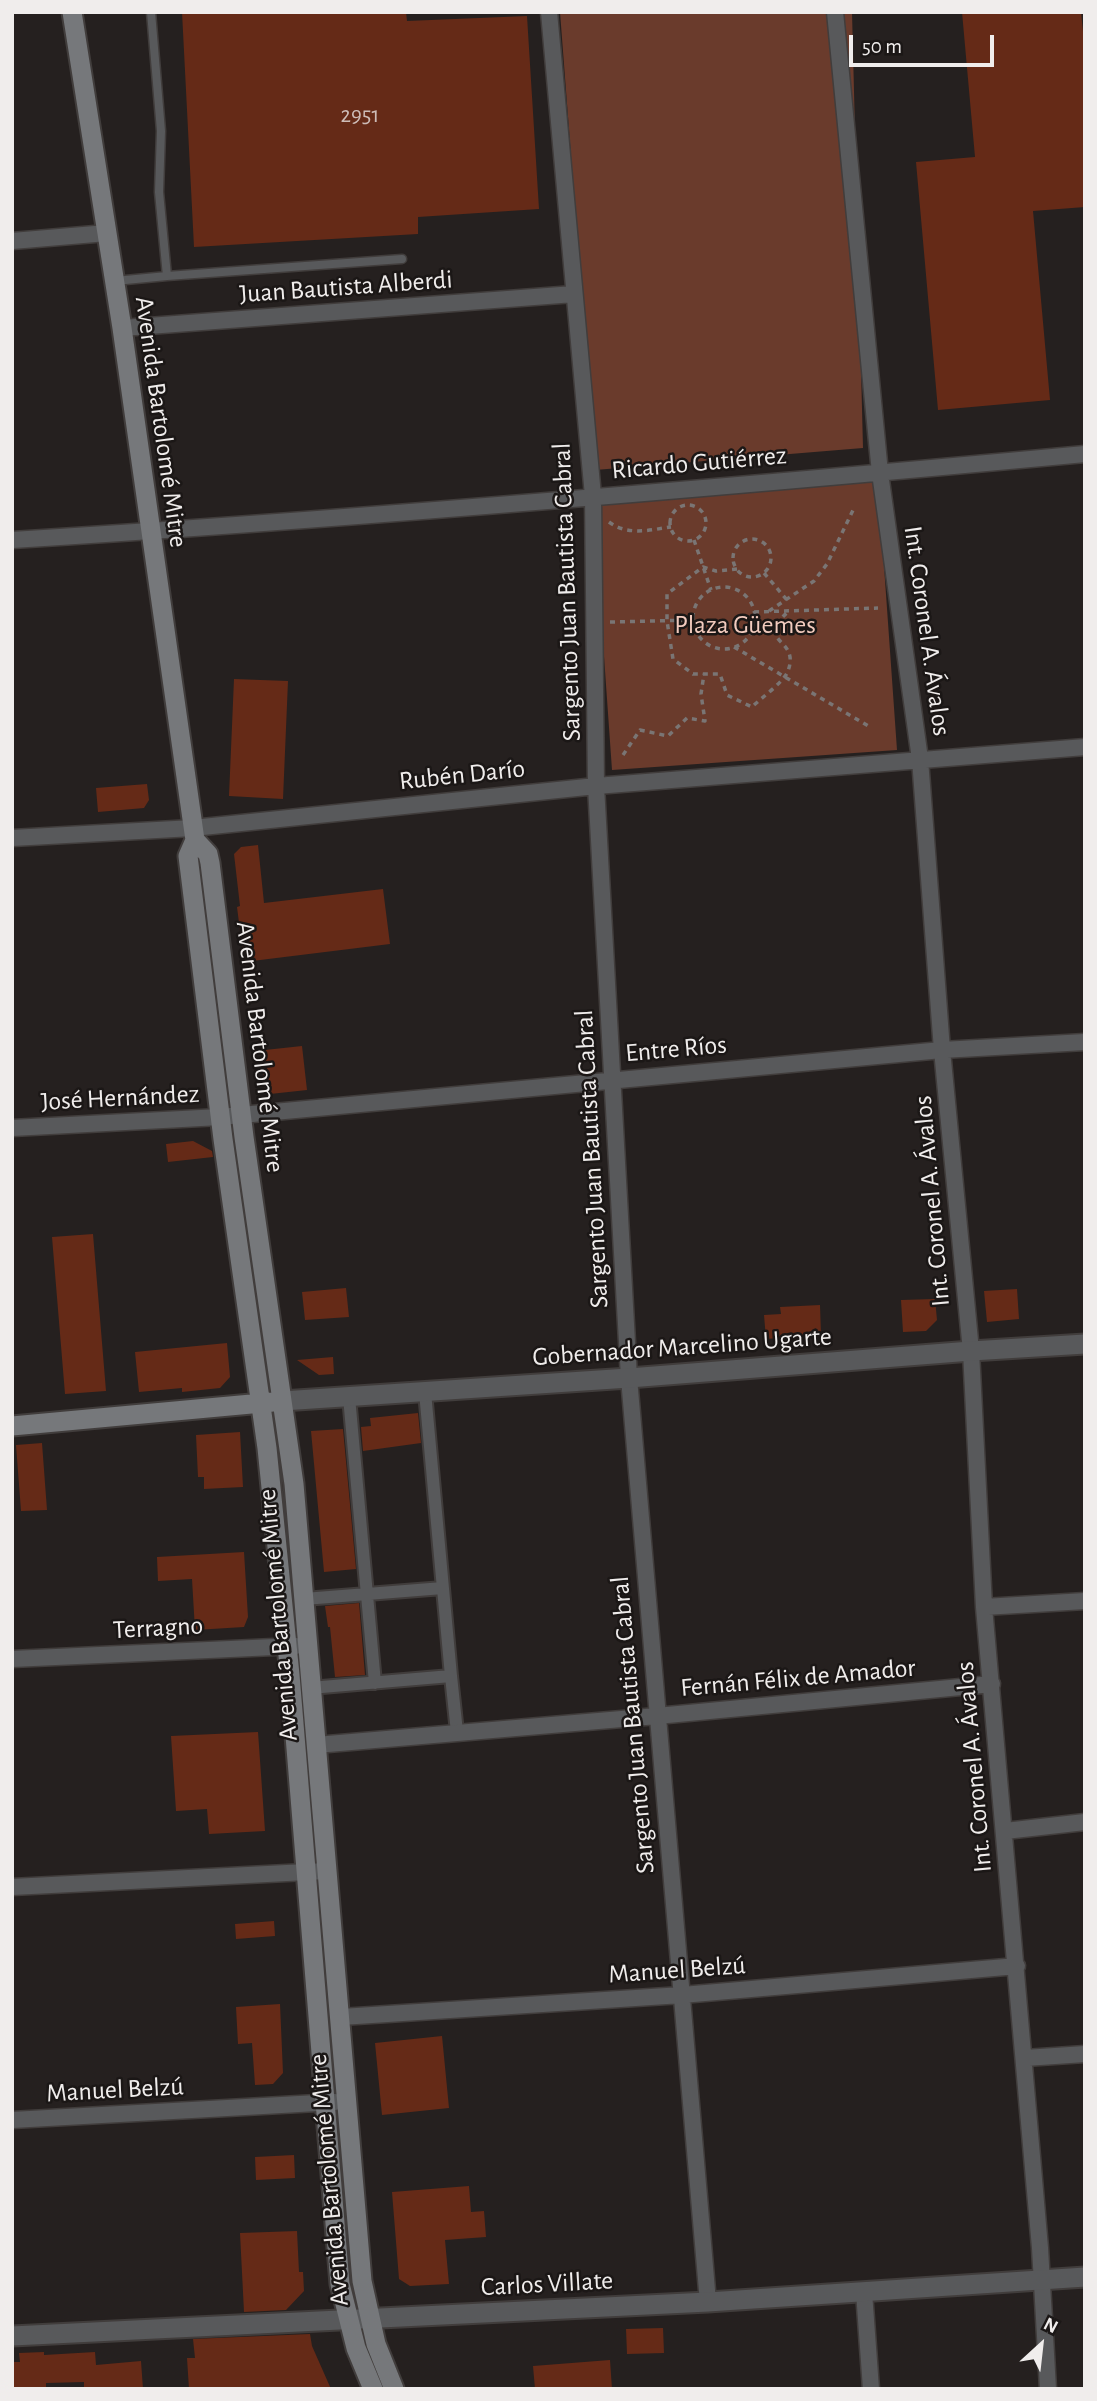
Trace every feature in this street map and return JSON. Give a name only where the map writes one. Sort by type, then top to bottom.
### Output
[{"type":"main road","name":"Avenida Bartolomé Mitre","points":[[72,12],[122,328],[194,834],[208,854],[210,863],[231,1115],[261,1403],[297,1646],[316,1871],[326,2102],[340,2284],[356,2348],[373,2389]]},
{"type":"main road","name":"Avenida Bartolomé Mitre","points":[[231,1115],[282,1401],[293,1485],[304,1600],[297,1646],[310,1688],[316,1745],[316,1871],[341,2017],[362,2281],[376,2344],[394,2389]]},
{"type":"main road","points":[[12,1426],[282,1401]]},
{"type":"street","name":"Sargento Juan Bautista Cabral","points":[[549,12],[593,496],[596,786],[629,1378],[708,2302]]},
{"type":"street","name":"Int. Coronel A. Ávalos","points":[[835,12],[880,473],[920,760],[942,1050],[971,1351],[984,1607],[1025,2059],[1048,2389]]},
{"type":"street","points":[[12,240],[107,233]]},
{"type":"street","name":"Juan Bautista Alberdi","points":[[122,328],[574,294]]},
{"type":"street","name":"Ricardo Gutiérrez","points":[[12,540],[880,473],[1085,454]]},
{"type":"street","name":"Rubén Darío","points":[[12,838],[194,834],[596,786],[1085,747]]},
{"type":"street","name":"Entre Ríos","points":[[231,1115],[942,1050],[1085,1042]]},
{"type":"street","name":"José Hernández","points":[[12,1128],[231,1115]]},
{"type":"street","name":"Gobernador Marcelino Ugarte","points":[[282,1401],[1085,1344]]},
{"type":"street","points":[[425,1392],[457,1732]]},
{"type":"street","points":[[349,1397],[375,1683]]},
{"type":"street","points":[[304,1600],[443,1588]]},
{"type":"street","points":[[984,1607],[1085,1601]]},
{"type":"street","name":"Terragno","points":[[12,1659],[297,1646]]},
{"type":"street","points":[[310,1688],[451,1676]]},
{"type":"street","name":"Fernán Félix de Amador","points":[[316,1745],[992,1684]]},
{"type":"street","points":[[1005,1832],[1085,1822]]},
{"type":"street","points":[[12,1887],[316,1871]]},
{"type":"street","name":"Manuel Belzú","points":[[341,2017],[682,1995],[1017,1966]]},
{"type":"street","points":[[1025,2059],[1085,2054]]},
{"type":"street","name":"Manuel Belzú","points":[[12,2120],[346,2101]]},
{"type":"street","name":"Carlos Villate","points":[[12,2336],[708,2302],[1085,2277]]},
{"type":"street","points":[[864,2292],[870,2389]]},
{"type":"lane","points":[[151,12],[161,131],[159,192],[167,276]]},
{"type":"lane","points":[[115,281],[402,259]]},
{"type":"path","points":[[686,505],[702,512],[706,522],[703,533],[694,540],[682,540],[673,533],[671,527],[672,515],[686,505]]},
{"type":"path","points":[[769,611],[814,581],[827,564],[854,508]]},
{"type":"path","points":[[600,514],[618,529],[631,532],[671,527]]},
{"type":"path","points":[[754,539],[765,545],[771,562],[764,573],[752,577],[737,569],[734,564],[734,551],[742,542],[754,539]]},
{"type":"path","points":[[694,540],[711,590]]},
{"type":"path","points":[[703,567],[716,571],[737,569]]},
{"type":"path","points":[[703,567],[667,594],[667,621],[673,659],[693,674],[720,674],[727,695],[752,706],[785,677],[790,656],[788,649],[775,638],[774,630],[777,621],[790,610]]},
{"type":"path","points":[[764,573],[787,600]]},
{"type":"path","points":[[726,587],[736,589],[751,602],[754,612],[752,631],[747,640],[734,647],[719,649],[700,639],[692,620],[698,599],[711,590],[726,587]]},
{"type":"path","points":[[754,612],[878,608]]},
{"type":"path","points":[[608,622],[692,620]]},
{"type":"path","points":[[734,647],[870,727]]},
{"type":"path","points":[[623,755],[640,730],[668,736],[687,718],[705,721],[701,694],[704,674]]},
{"type":"green space","points":[[560,12],[852,12],[863,448],[595,470]]},
{"type":"green space","name":"Plaza Güemes","points":[[878,481],[897,750],[612,770],[593,500]]},
{"type":"building","points":[[182,12],[406,12],[407,21],[527,16],[539,209],[418,217],[418,234],[194,247]]},
{"type":"building","points":[[962,12],[1081,12],[1085,51],[1085,207],[1033,211],[1050,400],[938,410],[916,162],[975,157]]},
{"type":"building","points":[[234,679],[288,681],[283,799],[229,796]]},
{"type":"building","points":[[147,784],[149,800],[144,808],[98,812],[96,788]]},
{"type":"building","points":[[258,845],[264,903],[383,889],[390,944],[244,962],[234,854],[241,847]]},
{"type":"building","points":[[302,1046],[307,1090],[270,1094],[265,1089],[262,1065],[265,1065],[265,1050]]},
{"type":"building","points":[[193,1141],[212,1151],[213,1157],[168,1162],[166,1144]]},
{"type":"building","points":[[93,1234],[106,1391],[65,1394],[52,1237]]},
{"type":"building","points":[[346,1288],[349,1317],[305,1320],[302,1292]]},
{"type":"building","points":[[1017,1289],[1019,1319],[987,1322],[984,1291]]},
{"type":"building","points":[[935,1299],[937,1320],[926,1331],[903,1332],[901,1300]]},
{"type":"building","points":[[820,1305],[821,1335],[766,1339],[764,1315],[781,1314],[780,1307]]},
{"type":"building","points":[[227,1343],[230,1377],[220,1388],[182,1392],[182,1388],[139,1392],[135,1352]]},
{"type":"building","points":[[333,1357],[334,1374],[319,1375],[297,1360]]},
{"type":"building","points":[[418,1413],[421,1443],[363,1451],[361,1427],[371,1426],[370,1418]]},
{"type":"building","points":[[343,1429],[356,1569],[324,1572],[311,1431]]},
{"type":"building","points":[[240,1432],[243,1487],[204,1489],[204,1477],[198,1477],[196,1435]]},
{"type":"building","points":[[42,1443],[47,1510],[21,1511],[16,1445]]},
{"type":"building","points":[[244,1552],[248,1617],[244,1627],[195,1630],[192,1579],[158,1581],[157,1557]]},
{"type":"building","points":[[359,1603],[365,1675],[335,1677],[325,1606]]},
{"type":"building","points":[[258,1732],[265,1831],[209,1834],[207,1809],[176,1811],[171,1736]]},
{"type":"building","points":[[274,1921],[275,1936],[236,1939],[235,1924]]},
{"type":"building","points":[[280,2004],[283,2073],[273,2084],[255,2085],[252,2043],[238,2044],[236,2007]]},
{"type":"building","points":[[442,2036],[449,2108],[382,2115],[375,2043]]},
{"type":"building","points":[[294,2155],[295,2178],[256,2180],[255,2157]]},
{"type":"building","points":[[469,2186],[471,2212],[484,2211],[486,2237],[445,2240],[449,2284],[410,2286],[399,2279],[392,2192]]},
{"type":"building","points":[[297,2231],[299,2272],[303,2272],[304,2291],[286,2310],[244,2312],[240,2233]]},
{"type":"building","points":[[663,2328],[664,2353],[627,2354],[626,2329]]},
{"type":"building","points":[[310,2334],[312,2346],[331,2389],[189,2389],[187,2358],[195,2358],[193,2339]]},
{"type":"building","points":[[44,2352],[44,2355],[95,2352],[96,2365],[141,2361],[143,2389],[84,2389],[84,2382],[46,2383],[46,2389],[12,2389],[12,2362],[20,2362],[19,2353]]},
{"type":"building","points":[[610,2360],[612,2389],[535,2389],[533,2366]]}]
